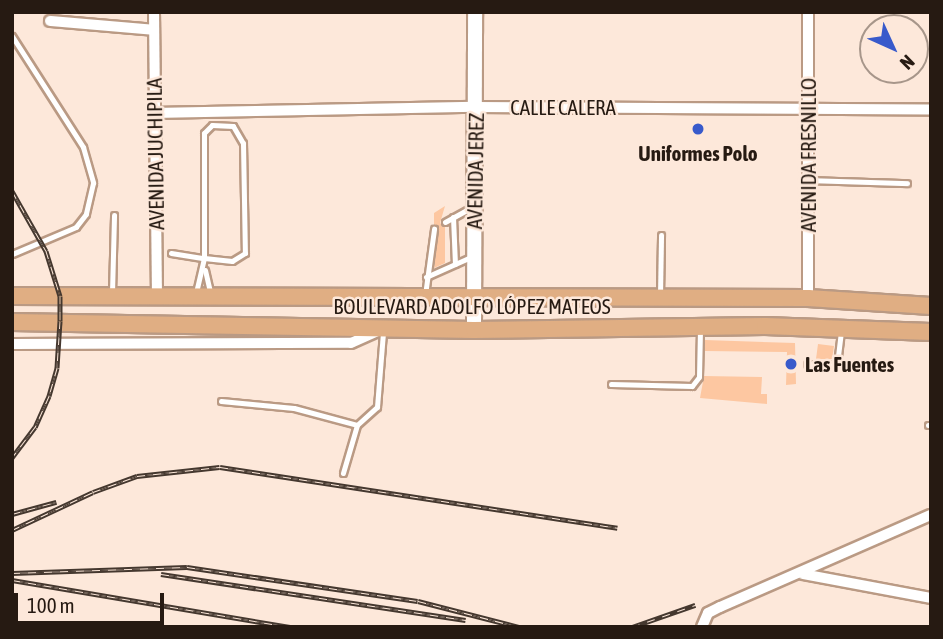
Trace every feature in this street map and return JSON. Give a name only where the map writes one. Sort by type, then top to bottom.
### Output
[{"type":"main road","name":"BOULEVARD ADOLFO LÓPEZ MATEOS","points":[[12,296],[808,298],[931,306]]},
{"type":"main road","points":[[36,322],[42,309],[38,296]]},
{"type":"main road","points":[[81,297],[76,309],[82,322]]},
{"type":"main road","name":"BOULEVARD ADOLFO LÓPEZ MATEOS","points":[[12,322],[474,330],[700,325],[931,332]]},
{"type":"street","name":"AVENIDA JUCHIPILA","points":[[154,12],[157,296]]},
{"type":"street","name":"AVENIDA JEREZ","points":[[474,330],[472,298],[475,12]]},
{"type":"street","name":"AVENIDA FRESNILLO","points":[[808,12],[808,298]]},
{"type":"street","points":[[50,20],[154,30]]},
{"type":"street","name":"CALLE CALERA","points":[[153,113],[475,107],[931,109]]},
{"type":"street","points":[[12,344],[351,343],[383,328]]},
{"type":"street","points":[[701,624],[720,607],[929,517]]},
{"type":"street","points":[[803,573],[931,598]]},
{"type":"lane","points":[[12,36],[83,147],[93,183],[86,214],[76,227],[12,254]]},
{"type":"lane","points":[[171,253],[204,258],[232,261],[245,253],[243,143],[233,126],[212,125],[204,133],[204,258],[204,267],[203,298]]},
{"type":"lane","points":[[808,180],[907,183]]},
{"type":"lane","points":[[445,222],[475,205]]},
{"type":"lane","points":[[112,296],[114,215]]},
{"type":"lane","points":[[453,217],[455,264]]},
{"type":"lane","points":[[425,298],[434,229]]},
{"type":"lane","points":[[660,298],[662,235]]},
{"type":"lane","points":[[426,277],[473,256]]},
{"type":"lane","points":[[203,298],[204,267]]},
{"type":"lane","points":[[611,384],[692,386],[699,377],[700,325]]},
{"type":"lane","points":[[343,472],[357,425],[377,407],[383,328]]},
{"type":"lane","points":[[807,364],[837,364],[842,328]]},
{"type":"lane","points":[[221,401],[294,408],[357,425]]},
{"type":"building","points":[[445,206],[440,223],[445,227],[445,263],[434,268],[439,229],[434,224],[434,213]]},
{"type":"building","points":[[705,340],[795,343],[796,384],[786,385],[787,352],[705,351]]},
{"type":"building","points":[[818,344],[834,346],[832,359],[816,359]]},
{"type":"building","points":[[704,376],[762,377],[761,394],[767,394],[767,404],[700,398]]},
{"type":"railway","points":[[12,191],[46,251],[60,296],[57,368],[49,396],[35,427],[12,458]]},
{"type":"railway","points":[[12,530],[93,492],[137,476],[220,467],[617,528]]},
{"type":"railway","points":[[12,514],[56,502]]},
{"type":"railway","points":[[12,573],[187,567],[418,601],[519,627]]},
{"type":"railway","points":[[161,574],[466,620]]},
{"type":"railway","points":[[12,580],[290,627]]},
{"type":"railway","points":[[632,627],[695,605]]},
{"type":"place","name":"Uniformes Polo","points":[[698,129]]},
{"type":"place","name":"Las Fuentes","points":[[791,364]]}]
